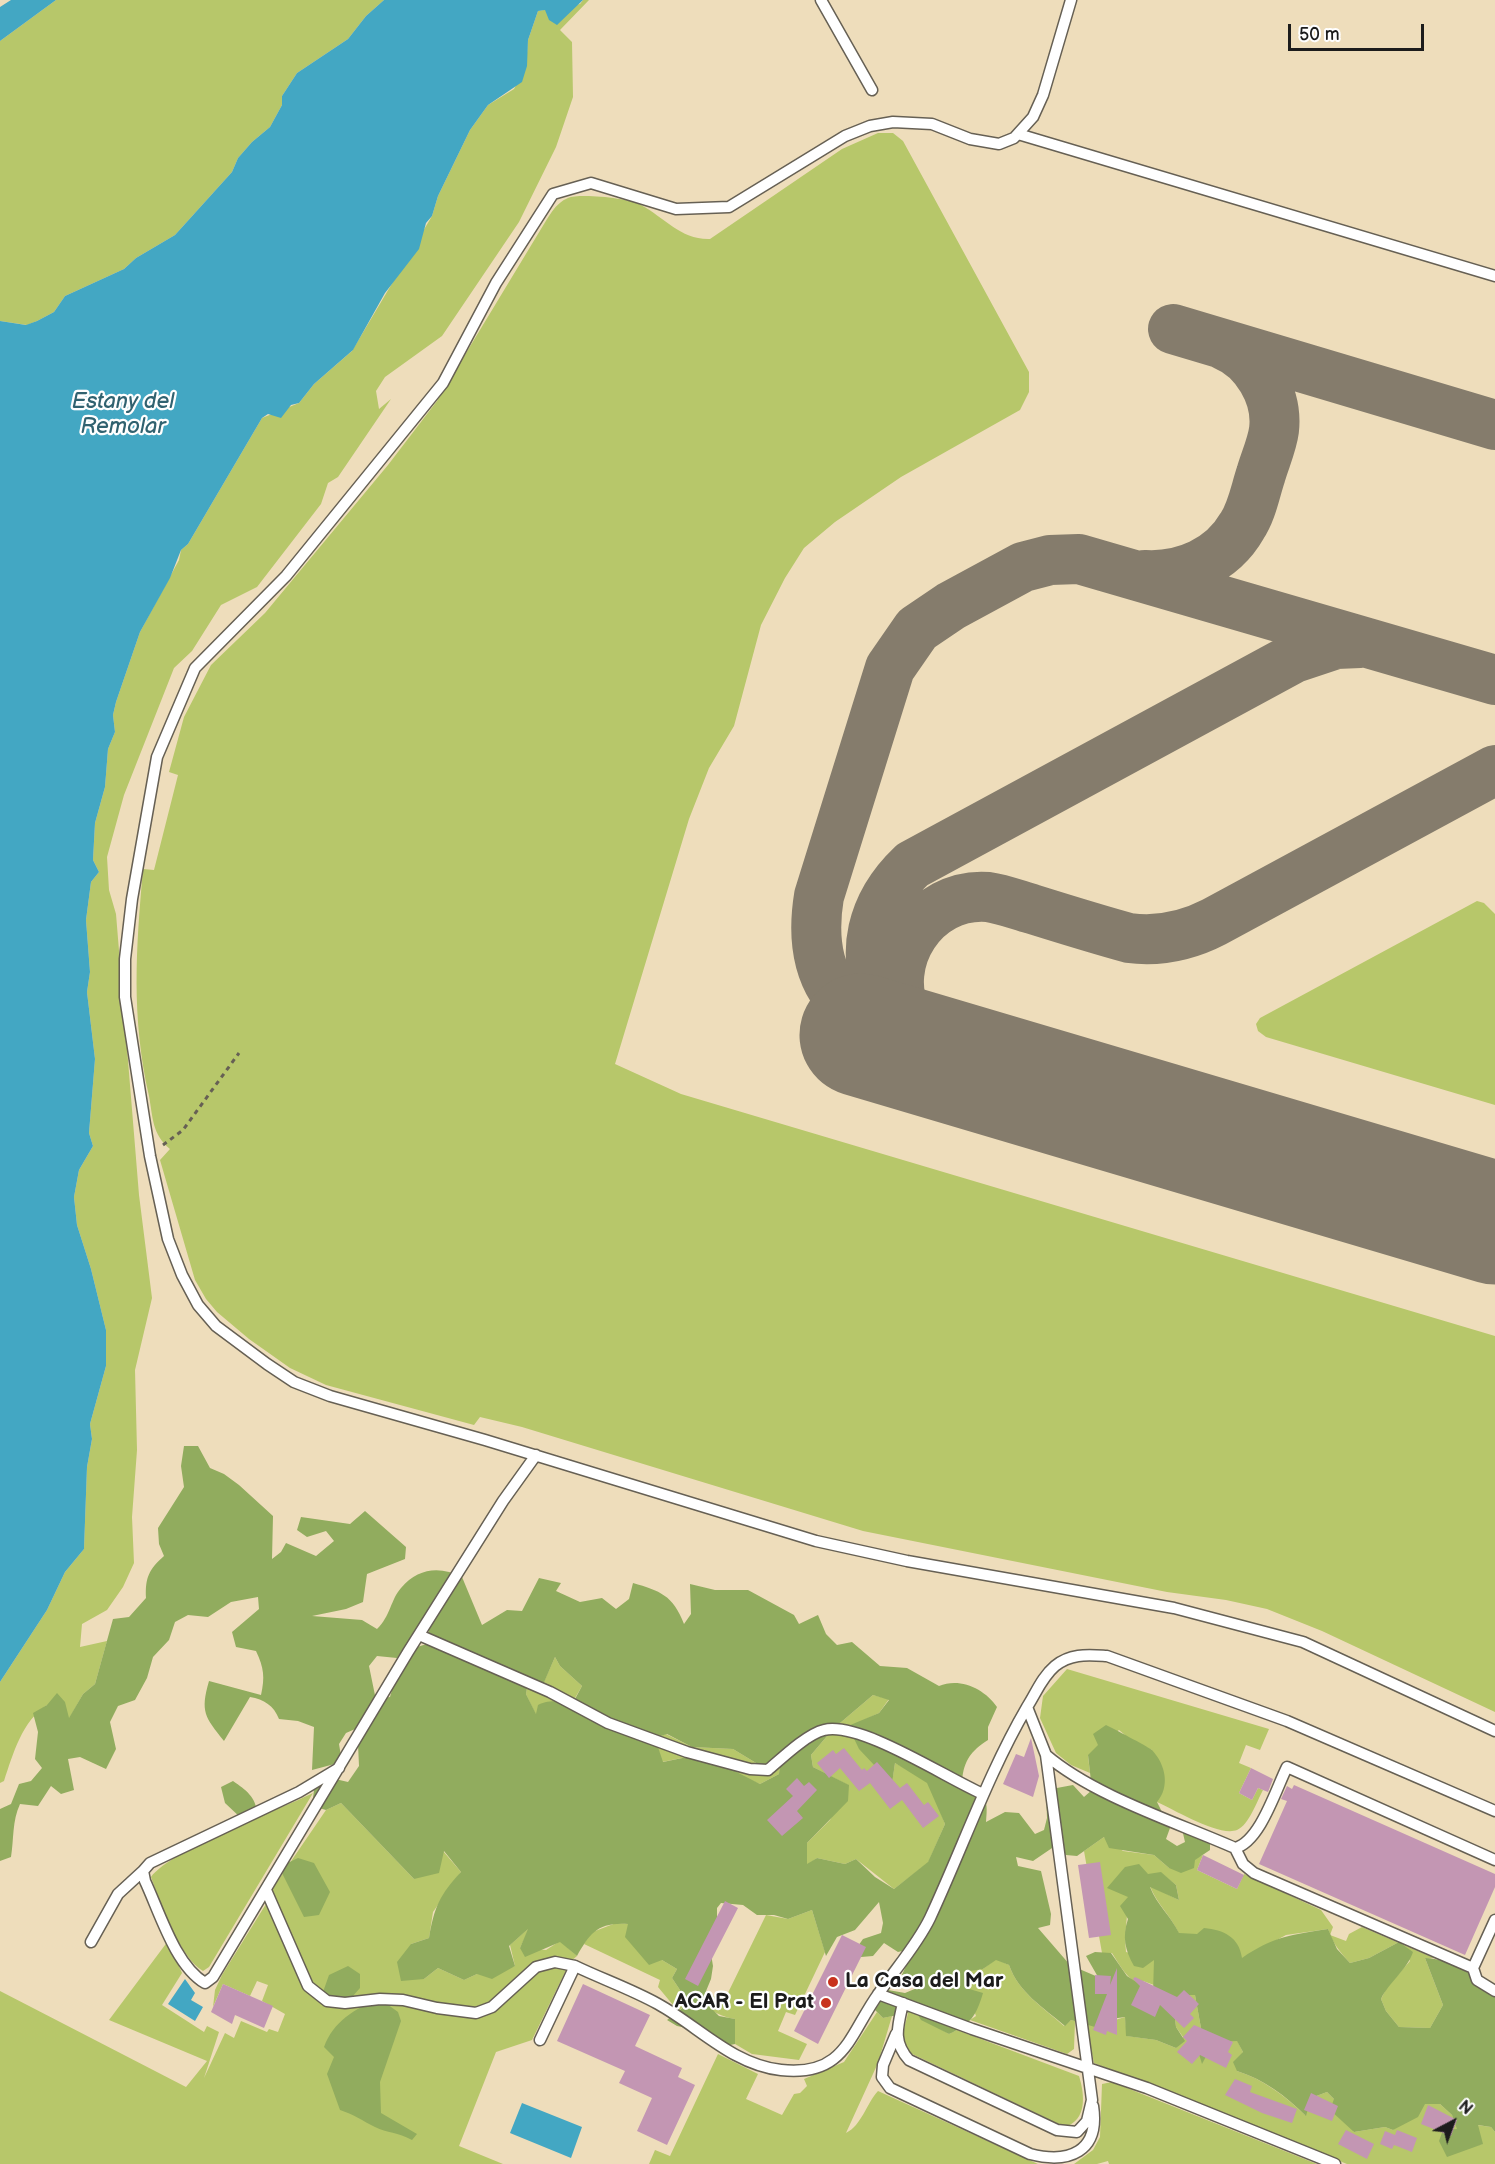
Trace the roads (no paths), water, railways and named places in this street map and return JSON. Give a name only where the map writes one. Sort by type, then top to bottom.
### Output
[{"type":"lane","points":[[821,0],[872,90]]},
{"type":"lane","points":[[1071,0],[1043,94],[1033,117],[1018,134],[999,144],[986,144],[932,124],[893,122],[870,126],[845,136],[729,207],[676,208],[591,183],[553,194],[496,283],[443,383],[286,576],[195,668],[157,757],[132,899],[125,959],[125,997],[150,1156],[168,1239],[182,1275],[198,1305],[216,1326],[239,1345],[294,1382],[330,1396],[536,1455],[816,1540],[907,1561],[1174,1608],[1303,1642],[1495,1731]]},
{"type":"lane","points":[[1018,134],[1495,276]]},
{"type":"lane","points":[[143,1871],[145,1881],[180,1955],[192,1975],[205,1983],[213,1977],[419,1635],[503,1501],[536,1455]]},
{"type":"lane","points":[[419,1635],[550,1692],[608,1724],[687,1752],[750,1769],[768,1770],[791,1750],[822,1730],[843,1729],[885,1743],[951,1780],[983,1794]]},
{"type":"lane","points":[[266,1890],[308,1986],[327,2001],[345,2003],[380,1999],[403,2000],[437,2008],[476,2013],[492,2007],[536,1967],[555,1962],[575,1966],[658,2004],[729,2051],[780,2070],[808,2070],[833,2060],[845,2050],[878,1994],[929,1921],[983,1794],[1027,1707],[1042,1681],[1068,1658],[1083,1654],[1107,1656],[1287,1721],[1495,1811]]},
{"type":"lane","points":[[903,2003],[897,2031],[883,2065],[882,2077],[891,2088],[1046,2160],[1068,2159],[1082,2152],[1091,2139],[1096,2123],[1046,1755],[1027,1707]]},
{"type":"lane","points":[[1046,1755],[1064,1770],[1104,1791],[1235,1848],[1244,1846],[1255,1834],[1287,1767],[1495,1860]]},
{"type":"lane","points":[[91,1942],[118,1894],[150,1863],[299,1792],[339,1768]]},
{"type":"lane","points":[[1235,1848],[1243,1864],[1254,1873],[1473,1968],[1482,1985],[1495,1991]]},
{"type":"lane","points":[[1473,1968],[1495,1920]]},
{"type":"lane","points":[[540,2040],[575,1966]]},
{"type":"lane","points":[[878,1994],[1147,2088],[1335,2164]]},
{"type":"lane","points":[[897,2031],[899,2049],[909,2060],[1057,2130],[1077,2132],[1087,2121],[1092,2100]]},
{"type":"water","points":[[11,0],[56,0],[0,41],[0,7]]},
{"type":"water","name":"Estany del Remolar","points":[[384,0],[583,0],[557,25],[549,20],[545,10],[538,11],[528,40],[527,66],[522,82],[488,105],[470,130],[438,196],[432,216],[426,223],[419,249],[385,293],[353,350],[314,384],[299,403],[291,405],[281,418],[268,414],[262,418],[188,544],[181,550],[170,578],[140,632],[113,715],[115,732],[108,749],[105,787],[95,823],[93,860],[99,872],[91,882],[86,920],[90,972],[87,992],[95,1059],[89,1133],[93,1146],[79,1170],[74,1197],[77,1225],[106,1330],[106,1366],[90,1424],[92,1439],[87,1467],[84,1549],[65,1572],[47,1610],[0,1682],[0,321],[26,325],[37,321],[54,312],[65,296],[124,269],[136,258],[175,235],[232,172],[238,158],[252,142],[270,127],[282,105],[282,96],[297,73],[348,39],[366,16]]},
{"type":"water","points":[[185,1979],[195,1993],[191,2000],[203,2007],[195,2021],[168,2004]]},
{"type":"water","points":[[522,2103],[582,2127],[571,2158],[510,2133]]},
{"type":"place","name":"La Casa del Mar","points":[[833,1982]]},
{"type":"place","name":"ACAR - El Prat","points":[[826,2003]]}]
